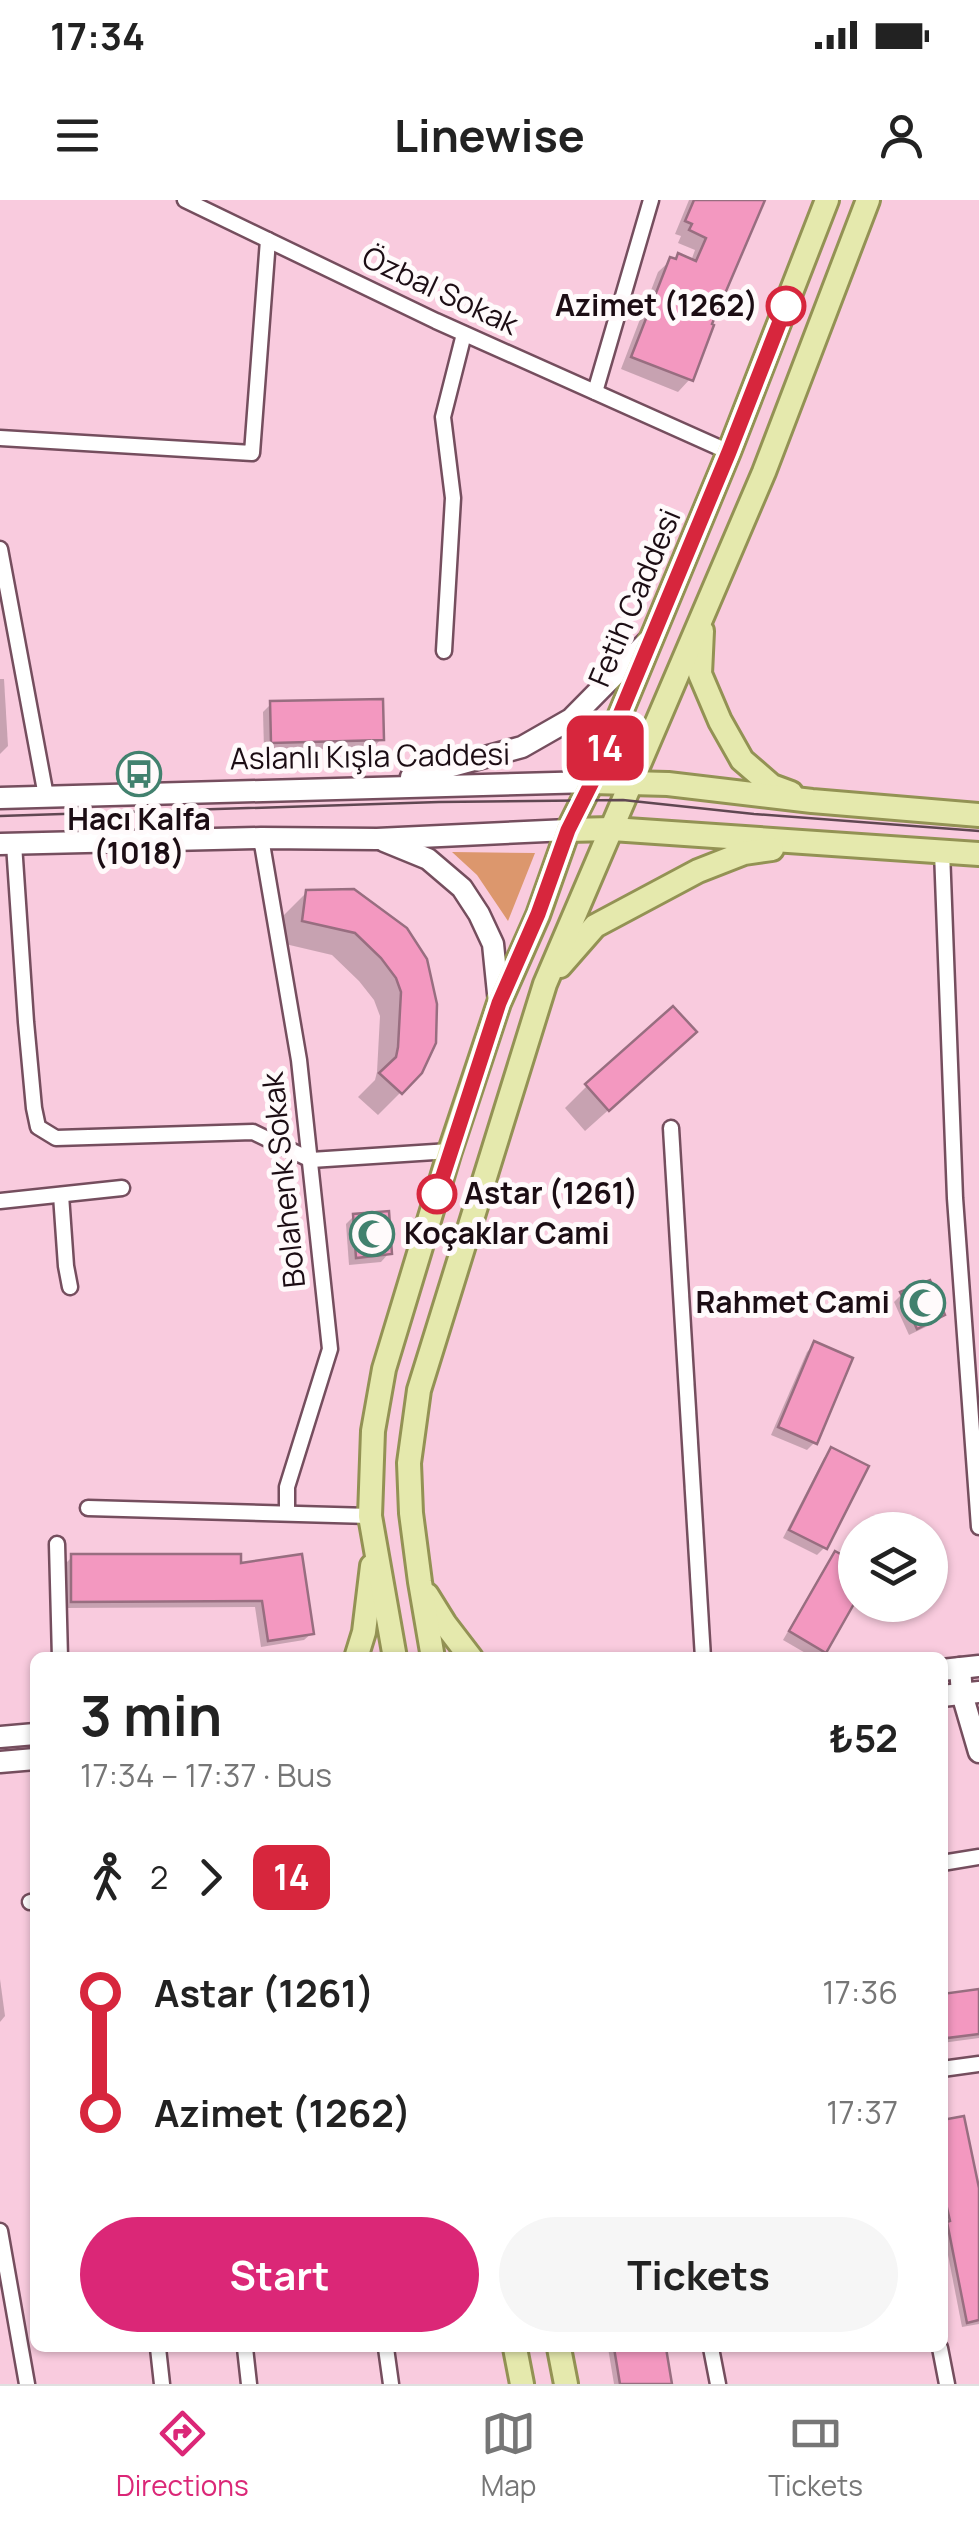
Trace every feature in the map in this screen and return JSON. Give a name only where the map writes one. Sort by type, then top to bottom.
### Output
[{"type":"main road","name":"Fetih Caddesi","points":[[394,1652],[370,1516],[373,1431],[384,1369],[499,1003],[729,452],[827,200]]},
{"type":"main road","points":[[432,1652],[411,1513],[409,1463],[419,1390],[545,984],[764,472],[868,200]]},
{"type":"main road","points":[[702,618],[700,674],[742,760],[772,786],[812,802]]},
{"type":"main road","points":[[374,787],[522,746],[571,718],[650,640]]},
{"type":"main road","name":"Aslanlı Kışla Caddesi","points":[[0,798],[630,782],[979,815]]},
{"type":"main road","points":[[7,844],[377,839],[612,829],[979,854]]},
{"type":"main road","points":[[377,839],[428,859],[462,888],[493,944],[499,1003]]},
{"type":"main road","points":[[545,984],[595,926],[651,895],[744,853],[814,843]]},
{"type":"main road","points":[[358,1652],[375,1542]]},
{"type":"main road","points":[[420,1582],[466,1652]]},
{"type":"main road","points":[[960,1668],[961,1694],[979,1752]]},
{"type":"main road","points":[[0,1736],[30,1734]]},
{"type":"main road","points":[[0,1762],[30,1759]]},
{"type":"main road","points":[[516,2352],[522,2384]]},
{"type":"main road","points":[[560,2352],[566,2384]]},
{"type":"street","name":"Özbal Sokak","points":[[186,200],[464,334],[729,452]]},
{"type":"street","points":[[595,392],[651,200]]},
{"type":"street","points":[[0,438],[252,453],[268,240]]},
{"type":"street","points":[[444,651],[452,498],[442,417],[464,334]]},
{"type":"street","points":[[0,549],[46,796]]},
{"type":"street","name":"Bolahenk Sokak","points":[[260,838],[299,1060],[330,1349],[287,1487],[286,1513]]},
{"type":"street","points":[[7,844],[38,1127],[56,1138],[252,1132],[311,1160],[450,1151]]},
{"type":"street","points":[[942,851],[955,1198],[979,1527]]},
{"type":"street","points":[[671,1128],[703,1652]]},
{"type":"street","points":[[0,1201],[122,1188]]},
{"type":"street","points":[[61,1195],[70,1287]]},
{"type":"street","points":[[88,1508],[370,1516]]},
{"type":"street","points":[[57,1544],[60,1652]]},
{"type":"street","points":[[948,1863],[979,1857]]},
{"type":"street","points":[[948,2068],[979,2064]]},
{"type":"street","points":[[0,2231],[27,2384]]},
{"type":"street","points":[[158,2352],[162,2384]]},
{"type":"street","points":[[245,2352],[249,2384]]},
{"type":"street","points":[[386,2352],[390,2384]]},
{"type":"street","points":[[712,2352],[718,2384]]},
{"type":"street","points":[[941,2352],[947,2384]]},
{"type":"shaded area","points":[[452,852],[535,853],[508,921],[477,875]]},
{"type":"building","points":[[694,200],[765,200],[712,324],[693,381],[631,357],[670,257],[676,259],[678,253],[696,261],[706,238],[689,230],[692,224],[685,221]]},
{"type":"building","points":[[383,699],[384,740],[271,743],[270,701]]},
{"type":"building","points":[[354,889],[407,928],[427,959],[437,1004],[436,1043],[422,1073],[402,1094],[379,1073],[396,1057],[398,1047],[401,992],[396,978],[355,933],[302,921],[306,890]]},
{"type":"building","points":[[673,1006],[697,1032],[609,1111],[585,1084]]},
{"type":"building","name":"Koçaklar Cami","points":[[389,1211],[392,1254],[356,1258],[353,1214]]},
{"type":"building","name":"Rahmet Cami","points":[[930,1280],[945,1315],[917,1329],[900,1292]]},
{"type":"building","points":[[814,1341],[853,1358],[817,1444],[778,1427]]},
{"type":"building","points":[[831,1447],[869,1466],[846,1512],[838,1512],[838,1527],[827,1549],[789,1530]]},
{"type":"building","points":[[835,1551],[838,1622],[844,1622],[824,1652],[789,1631]]},
{"type":"building","points":[[71,1554],[241,1554],[241,1563],[302,1554],[314,1634],[268,1641],[262,1601],[71,1602]]},
{"type":"building","points":[[979,1989],[979,2034],[948,2038],[948,1993]]},
{"type":"building","points":[[964,2116],[979,2188],[979,2320],[967,2323],[948,2227],[948,2119]]},
{"type":"building","points":[[615,2352],[667,2352],[672,2384],[620,2384]]},
{"type":"tram line","points":[[0,816],[623,800],[979,831]]},
{"type":"bus line","name":"14","points":[[437,1194],[499,1003],[786,306]]},
{"type":"place","name":"Azimet (1262)","points":[[786,306]]},
{"type":"place","name":"Hacı Kalfa (1018)","points":[[139,774]]},
{"type":"place","name":"Astar (1261)","points":[[437,1194]]},
{"type":"place","name":"Koçaklar Cami","points":[[372,1234]]},
{"type":"place","name":"Rahmet Cami","points":[[923,1303]]}]
